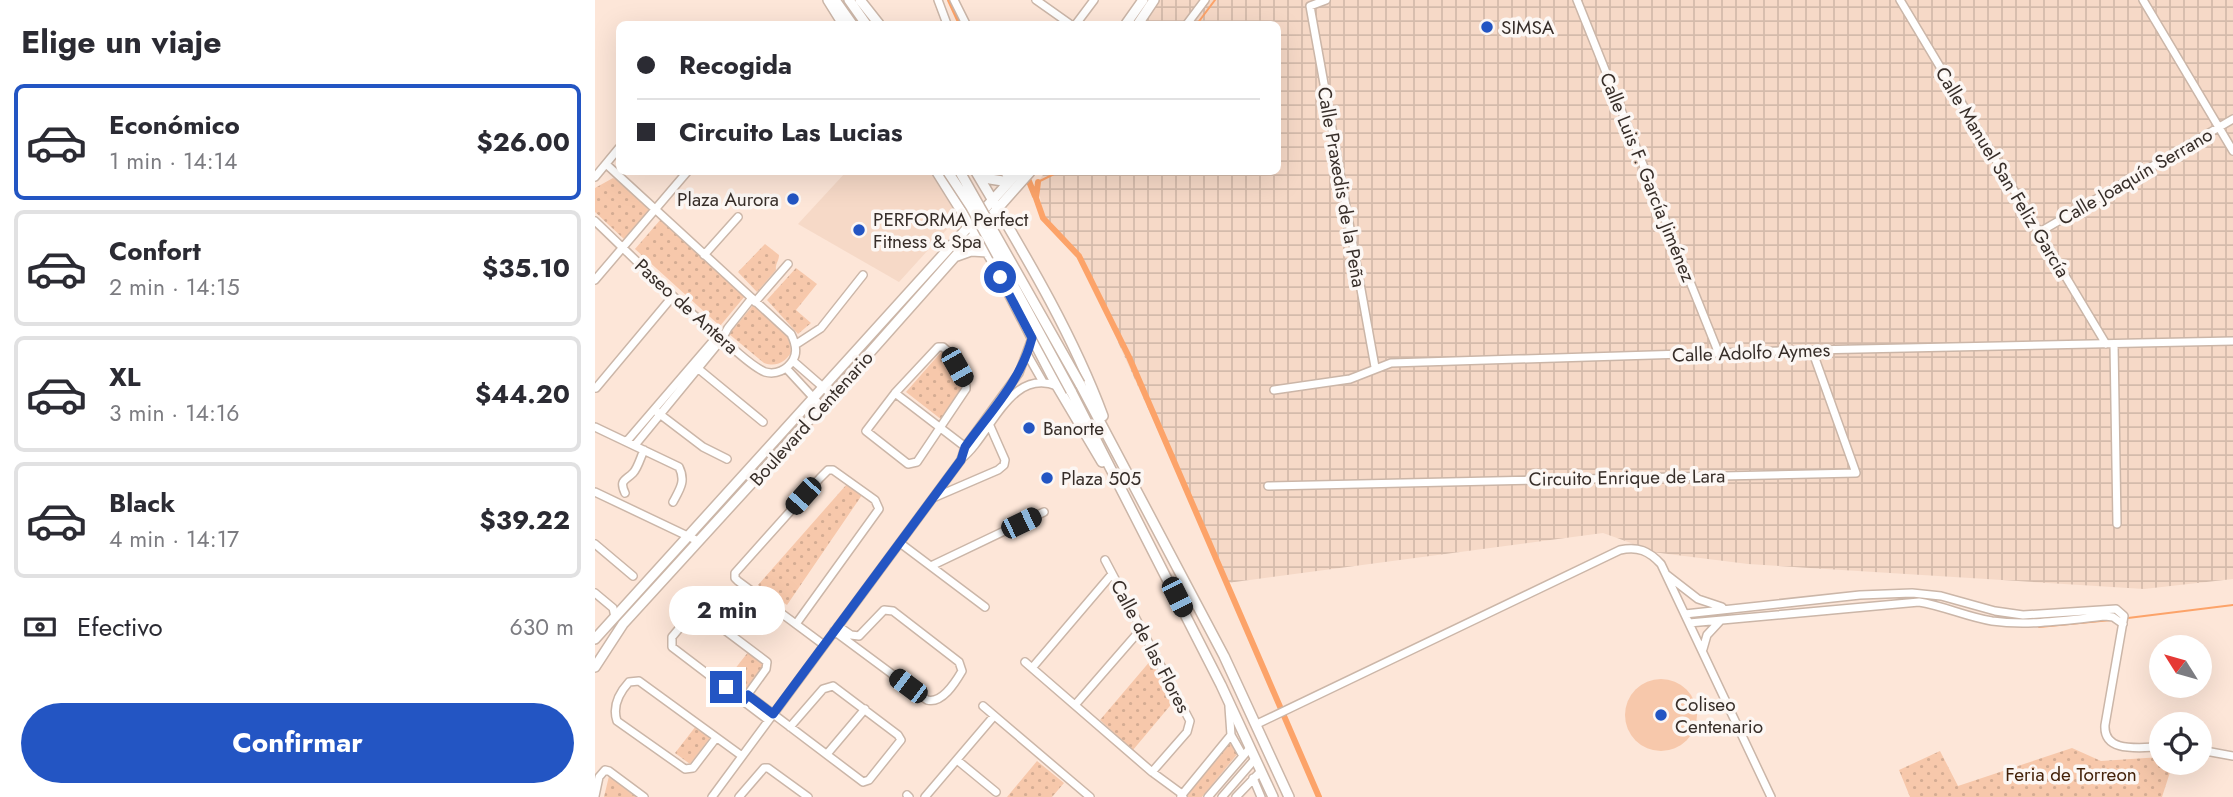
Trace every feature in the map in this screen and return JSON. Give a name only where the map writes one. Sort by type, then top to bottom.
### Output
[{"type":"main road","points":[[828,0],[841,21]]},
{"type":"main road","points":[[835,0],[850,21]]},
{"type":"main road","points":[[849,0],[864,21]]},
{"type":"main road","points":[[860,0],[877,21]]},
{"type":"main road","points":[[1140,21],[1154,0]]},
{"type":"main road","points":[[1130,21],[1142,1]]},
{"type":"main road","points":[[939,175],[989,255],[1092,448],[1125,497]]},
{"type":"main road","points":[[950,175],[971,207],[1071,391],[1228,700],[1273,797]]},
{"type":"main road","points":[[962,175],[1108,434],[1257,724],[1289,797]]},
{"type":"main road","points":[[954,196],[968,194],[978,183],[977,175]]},
{"type":"main road","points":[[978,175],[1018,240],[1084,371],[1108,434]]},
{"type":"main road","points":[[981,175],[990,179],[1012,178]]},
{"type":"main road","name":"Boulevard Centenario","points":[[595,639],[616,611],[974,229],[996,204],[1012,178]]},
{"type":"main road","name":"Boulevard Centenario","points":[[595,667],[623,624],[955,257],[974,229]]},
{"type":"main road","points":[[989,255],[999,241],[1005,238],[1018,240]]},
{"type":"main road","points":[[955,257],[971,251],[989,255]]},
{"type":"main road","points":[[595,656],[610,641]]},
{"type":"street","points":[[938,0],[946,21]]},
{"type":"street","points":[[954,0],[964,21]]},
{"type":"street","points":[[1035,0],[1066,21]]},
{"type":"street","points":[[1078,21],[1094,0]]},
{"type":"street","points":[[1189,21],[1205,0]]},
{"type":"street","name":"Calle Praxedis de la Peña","points":[[1326,0],[1310,6],[1375,368]]},
{"type":"street","name":"Calle Luis F. García Jiménez","points":[[1577,0],[1719,354]]},
{"type":"street","name":"Calle Manuel San Feliz García","points":[[1900,0],[2038,233],[2110,344]]},
{"type":"street","points":[[2143,0],[2233,151]]},
{"type":"street","name":"Calle Joaquín Serrano","points":[[2038,233],[2233,120]]},
{"type":"street","points":[[595,177],[616,152]]},
{"type":"street","points":[[606,164],[616,173]]},
{"type":"street","points":[[618,175],[791,334],[795,345],[793,360],[786,369],[821,407]]},
{"type":"street","points":[[595,280],[684,175]]},
{"type":"street","points":[[704,255],[738,217]]},
{"type":"street","name":"Paseo de Antera","points":[[595,221],[673,296],[762,371],[776,373],[786,369]]},
{"type":"street","points":[[635,445],[657,412],[719,337],[788,264]]},
{"type":"street","points":[[795,345],[821,327],[863,275]]},
{"type":"street","points":[[596,388],[673,296]]},
{"type":"street","points":[[712,797],[961,460],[1013,382],[1032,338]]},
{"type":"street","name":"Calle Adolfo Aymes","points":[[1274,390],[1350,379],[1391,363],[2233,341]]},
{"type":"street","points":[[2110,344],[2117,524]]},
{"type":"street","points":[[937,347],[948,351],[967,383],[941,429],[912,465],[867,434],[869,425],[895,393],[937,347]]},
{"type":"street","name":"Circuito Enrique de Lara","points":[[1268,486],[1856,472],[1812,350]]},
{"type":"street","points":[[1027,354],[1043,382]]},
{"type":"street","points":[[793,360],[832,395]]},
{"type":"street","points":[[695,366],[763,422]]},
{"type":"street","points":[[968,449],[1019,389],[1035,382],[1058,386]]},
{"type":"street","points":[[895,393],[968,449]]},
{"type":"street","points":[[627,441],[657,412]]},
{"type":"street","points":[[657,412],[694,441],[727,459]]},
{"type":"street","points":[[932,499],[998,470],[1003,465],[1005,460],[990,426]]},
{"type":"street","points":[[595,427],[674,464],[681,472],[683,485],[673,502]]},
{"type":"street","points":[[625,493],[623,480],[633,473],[644,450]]},
{"type":"street","points":[[796,624],[879,509],[875,500],[833,470],[828,470],[820,478],[735,573],[738,581],[824,645]]},
{"type":"street","points":[[595,492],[698,541]]},
{"type":"street","points":[[931,566],[1044,512]]},
{"type":"street","points":[[899,543],[985,607]]},
{"type":"street","points":[[595,544],[633,576]]},
{"type":"street","points":[[1257,724],[1620,550],[1632,548],[1653,555],[1665,573],[1771,797]]},
{"type":"street","name":"Calle de las Flores","points":[[1105,561],[1191,720],[1187,732],[1152,772]]},
{"type":"street","points":[[1665,573],[1698,599],[1727,608]]},
{"type":"street","points":[[1032,668],[1112,574]]},
{"type":"street","points":[[595,593],[616,611]]},
{"type":"street","points":[[1685,614],[1860,596],[1927,594],[2023,615],[2111,608],[2123,614],[2123,624],[2105,737],[2119,746],[2149,747]]},
{"type":"street","points":[[1859,606],[1860,596]]},
{"type":"street","points":[[1689,623],[1919,602],[1938,605],[1981,619],[2009,623],[2105,616],[2113,617],[2123,624]]},
{"type":"street","points":[[884,610],[893,611],[959,662],[962,671],[939,699],[933,702],[927,700],[836,629],[859,636],[884,610]]},
{"type":"street","points":[[745,698],[766,668],[765,659],[702,613],[692,613],[672,637],[672,647],[771,717],[790,727],[863,782],[869,780],[901,740],[898,734],[830,685],[823,689],[790,727]]},
{"type":"street","points":[[1703,649],[1711,629],[1722,620]]},
{"type":"street","points":[[1075,705],[1142,628]]},
{"type":"street","points":[[1025,662],[1182,796],[1231,735]]},
{"type":"street","points":[[716,738],[693,768],[685,769],[617,721],[615,705],[629,682],[639,681],[742,756]]},
{"type":"street","points":[[1228,700],[1231,735],[1243,756]]},
{"type":"street","points":[[983,706],[1090,797]]},
{"type":"street","points":[[827,754],[865,709]]},
{"type":"street","points":[[925,797],[994,716]]},
{"type":"street","points":[[1208,797],[1250,748]]},
{"type":"street","points":[[2212,752],[2233,756]]},
{"type":"street","points":[[1226,796],[1255,759]]},
{"type":"street","points":[[957,760],[996,793]]},
{"type":"street","points":[[739,797],[764,768],[768,768],[799,794],[808,797]]},
{"type":"street","points":[[595,796],[599,777],[605,770],[644,797]]},
{"type":"street","points":[[1236,797],[1261,771]]},
{"type":"street","points":[[1253,778],[1261,797]]},
{"type":"street","points":[[1235,782],[1244,788]]},
{"type":"shaded area","points":[[1155,0],[2233,0],[2233,579],[2144,589],[1748,564],[1644,551],[1603,533],[1227,583],[1079,256],[1043,218],[1038,182],[1043,175],[1281,175],[1281,21],[1143,21]]},
{"type":"shaded area","points":[[843,175],[932,175],[958,217],[899,282],[798,224]]},
{"type":"green space","points":[[613,178],[620,181],[650,211],[625,240],[595,212],[595,188]]},
{"type":"green space","points":[[661,219],[745,296],[720,326],[635,249]]},
{"type":"green space","points":[[765,244],[779,257],[776,270],[757,292],[738,272]]},
{"type":"green space","points":[[796,268],[817,284],[796,310],[811,323],[798,334],[767,300]]},
{"type":"green space","points":[[754,304],[790,339],[791,353],[779,363],[764,363],[729,334]]},
{"type":"green space","points":[[942,351],[956,368],[963,389],[942,420],[906,392]]},
{"type":"green space","points":[[847,484],[862,495],[787,605],[758,585]]},
{"type":"green space","points":[[749,651],[764,665],[746,694],[727,679]]},
{"type":"green space","points":[[1151,660],[1174,701],[1133,750],[1100,720]]},
{"type":"green space","name":"Coliseo Centenario","points":[[1661,679],[1675,682],[1687,689],[1694,701],[1697,715],[1694,729],[1687,741],[1675,748],[1661,751],[1647,748],[1635,741],[1628,729],[1625,715],[1628,701],[1635,689],[1647,682]]},
{"type":"green space","points":[[696,726],[711,737],[690,764],[675,753]]},
{"type":"green space","points":[[1231,739],[1239,752],[1202,797],[1182,797]]},
{"type":"green space","name":"Feria de Torreon","points":[[2072,748],[2101,761],[2149,758],[2149,775],[2169,775],[2162,797],[1910,797],[1899,770],[1940,751],[1958,786]]},
{"type":"green space","points":[[1037,761],[1064,783],[1052,797],[1007,797]]},
{"type":"green space","points":[[609,776],[636,797],[604,797]]},
{"type":"waterway","points":[[950,0],[960,21]]},
{"type":"waterway","points":[[1199,21],[1215,0]]},
{"type":"waterway","points":[[1026,175],[1035,196]]},
{"type":"waterway","points":[[1038,182],[1052,175]]},
{"type":"waterway","points":[[1038,182],[1036,198],[1043,218],[1079,256],[1129,357],[1319,797]]},
{"type":"waterway","points":[[2128,618],[2233,605]]},
{"type":"waterway","points":[[2039,627],[2111,620]]},
{"type":"place","name":"SIMSA","points":[[1487,27]]},
{"type":"place","name":"Plaza Aurora","points":[[793,199]]},
{"type":"place","name":"PERFORMA Perfect Fitness & Spa","points":[[859,230]]},
{"type":"place","name":"Banorte","points":[[1029,428]]},
{"type":"place","name":"Plaza 505","points":[[1047,478]]},
{"type":"place","name":"Coliseo Centenario","points":[[1661,715]]},
{"type":"route","points":[[726,687],[743,701],[748,695],[773,714],[961,460],[965,447],[1023,365],[1032,338],[1000,277]]}]
